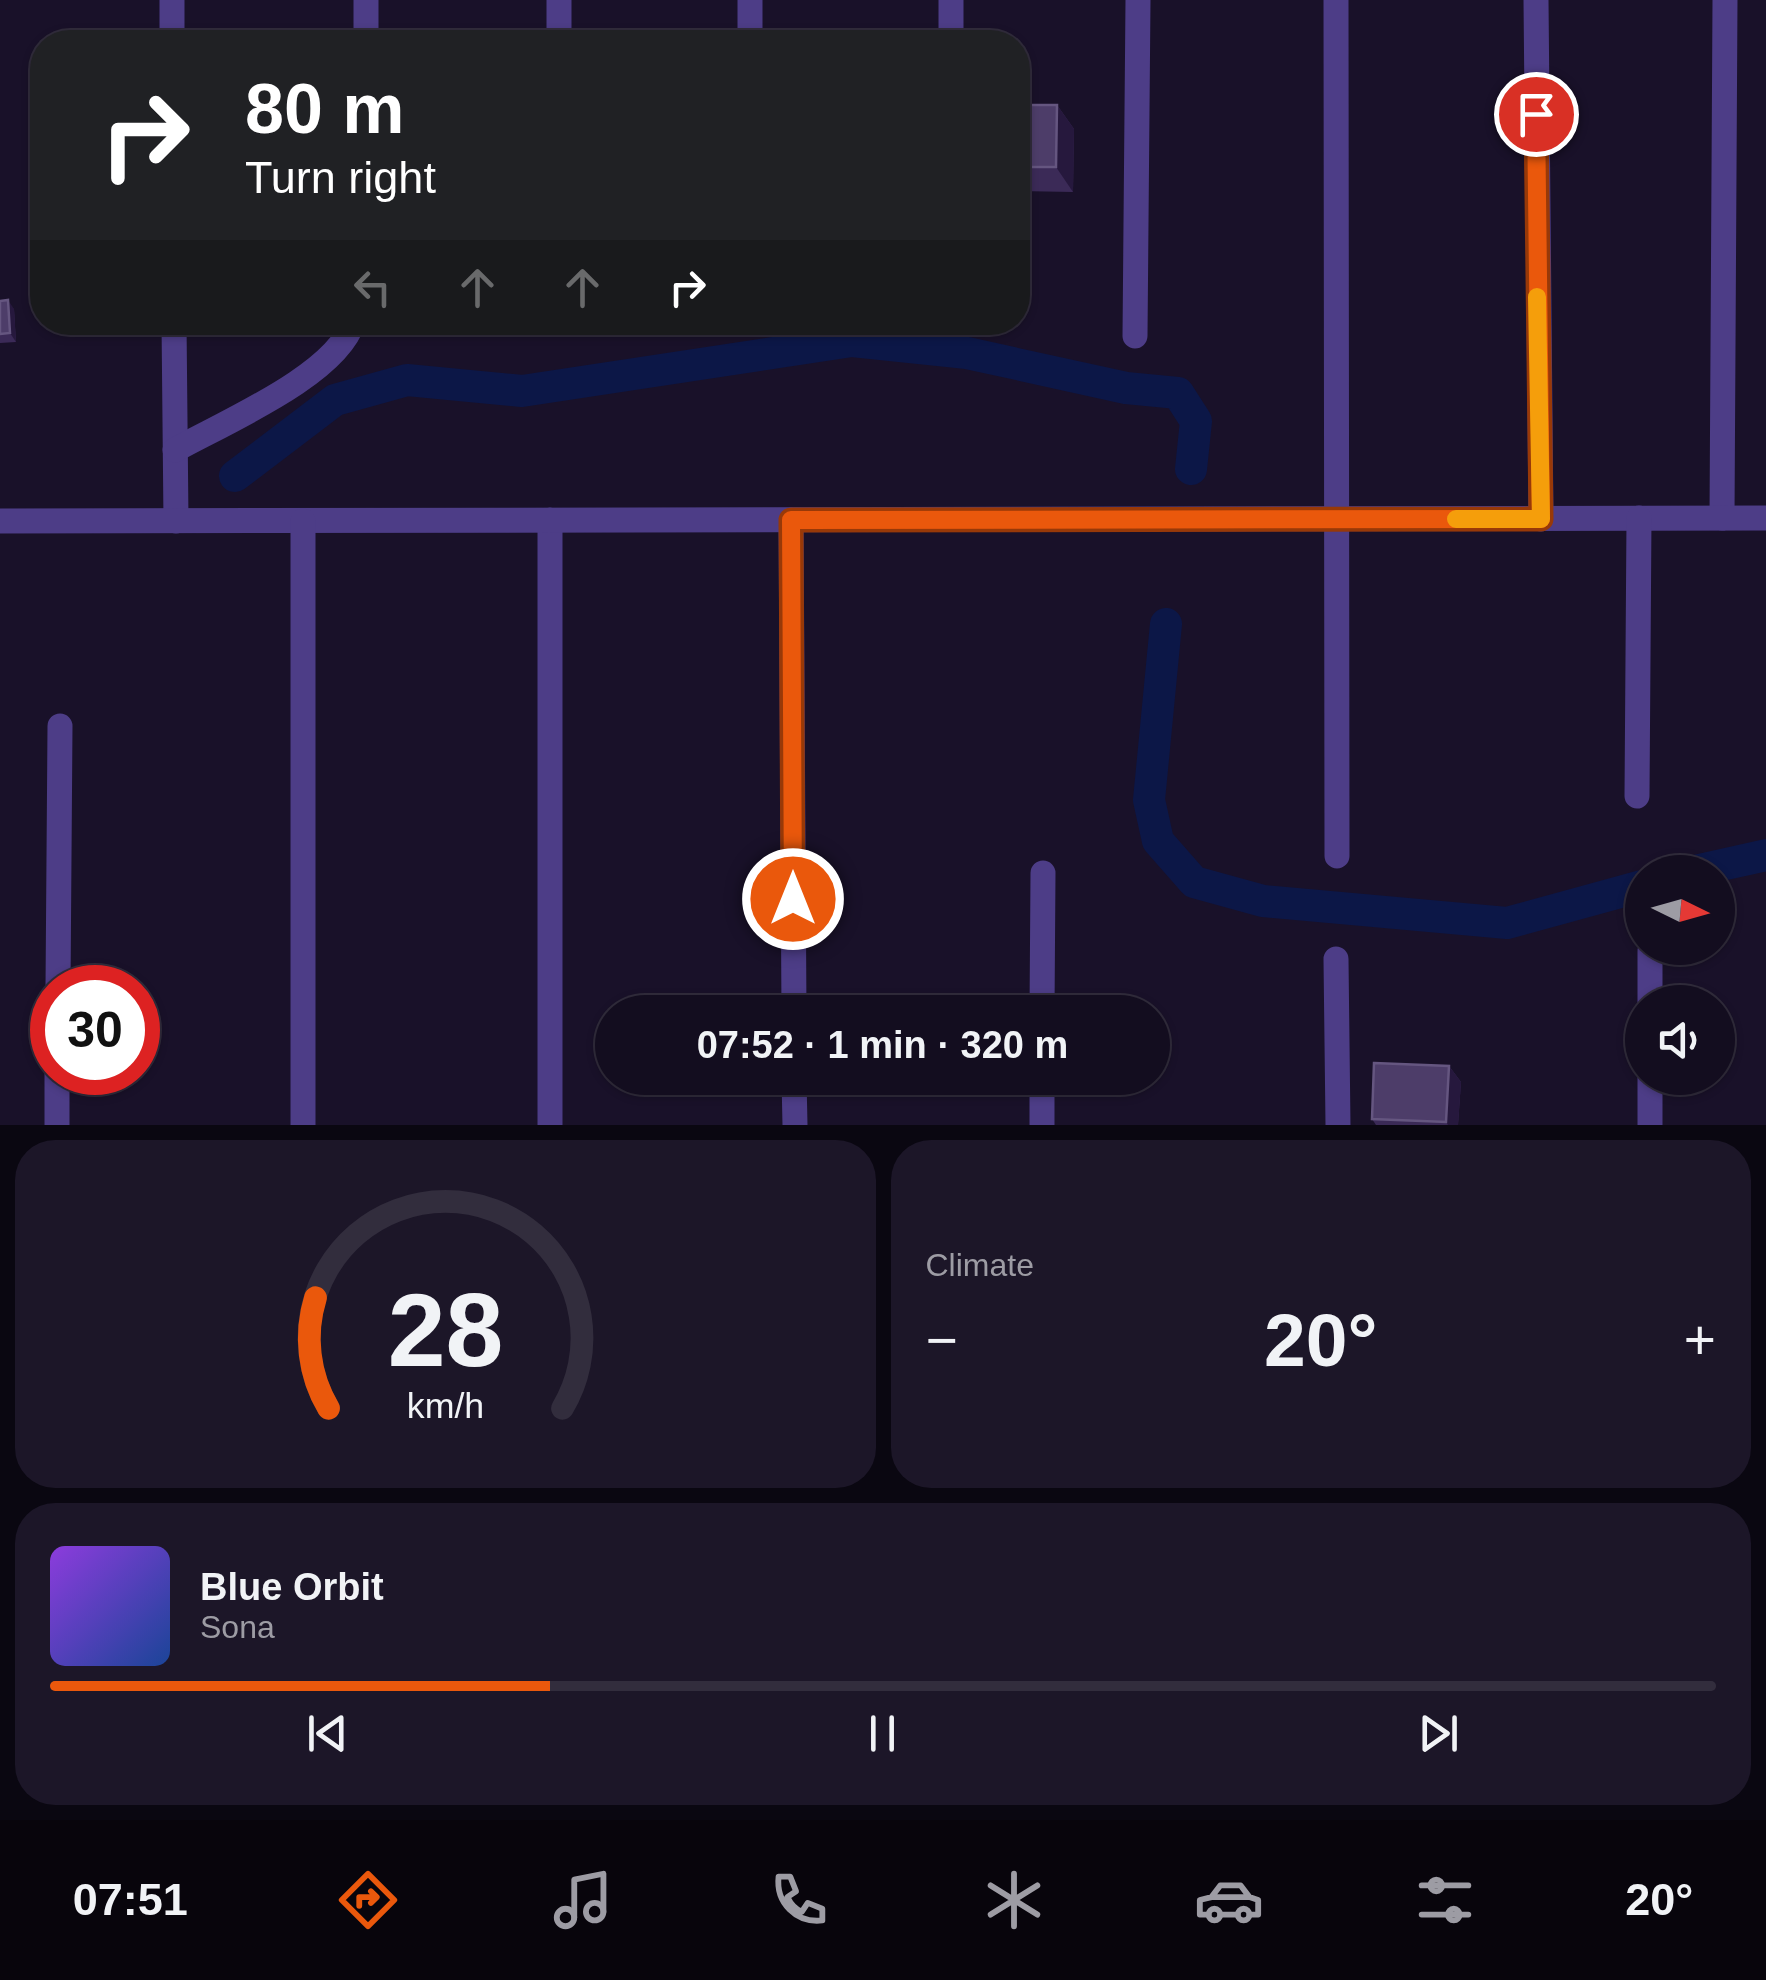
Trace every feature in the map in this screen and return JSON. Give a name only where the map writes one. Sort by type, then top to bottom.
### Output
[{"type":"street","points":[[172,0],[172,30]]},
{"type":"street","points":[[366,0],[366,30]]},
{"type":"street","points":[[559,0],[559,30]]},
{"type":"street","points":[[750,0],[750,30]]},
{"type":"street","points":[[950,30],[951,0]]},
{"type":"street","points":[[1136,336],[1138,0]]},
{"type":"street","points":[[1336,0],[1336,856]]},
{"type":"street","points":[[1536,0],[1541,519]]},
{"type":"street","points":[[1722,518],[1724,0]]},
{"type":"street","points":[[174,335],[176,521]]},
{"type":"street","points":[[176,450],[315,370],[349,335]]},
{"type":"street","points":[[1638,796],[1639,518]]},
{"type":"street","points":[[0,521],[1766,518]]},
{"type":"street","points":[[550,520],[550,1125]]},
{"type":"street","points":[[791,520],[794,995]]},
{"type":"street","points":[[303,521],[304,1125]]},
{"type":"street","points":[[58,965],[60,726]]},
{"type":"street","points":[[1042,995],[1043,874]]},
{"type":"street","points":[[1336,959],[1338,1125]]},
{"type":"street","points":[[56,1125],[57,1095]]},
{"type":"street","points":[[794,1095],[795,1125]]},
{"type":"street","points":[[1042,1095],[1042,1125]]},
{"type":"street","points":[[1650,1095],[1650,1125]]},
{"type":"building","points":[[1030,105],[1057,105],[1056,167],[1030,167]]},
{"type":"building","points":[[8,300],[10,333],[0,334],[0,301]]},
{"type":"building","points":[[1374,1063],[1449,1066],[1446,1122],[1372,1119]]},
{"type":"waterway","points":[[235,476],[335,400],[407,380],[522,391],[852,341],[967,353],[1126,388],[1178,393],[1196,421],[1191,469]]},
{"type":"waterway","points":[[1166,624],[1149,800],[1158,841],[1194,882],[1263,901],[1507,923],[1625,891]]},
{"type":"waterway","points":[[1735,862],[1766,855]]},
{"type":"slow traffic","points":[[1456,519],[1541,519],[1537,297]]},
{"type":"route","points":[[793,899],[791,520],[1541,519],[1536,114]]}]
